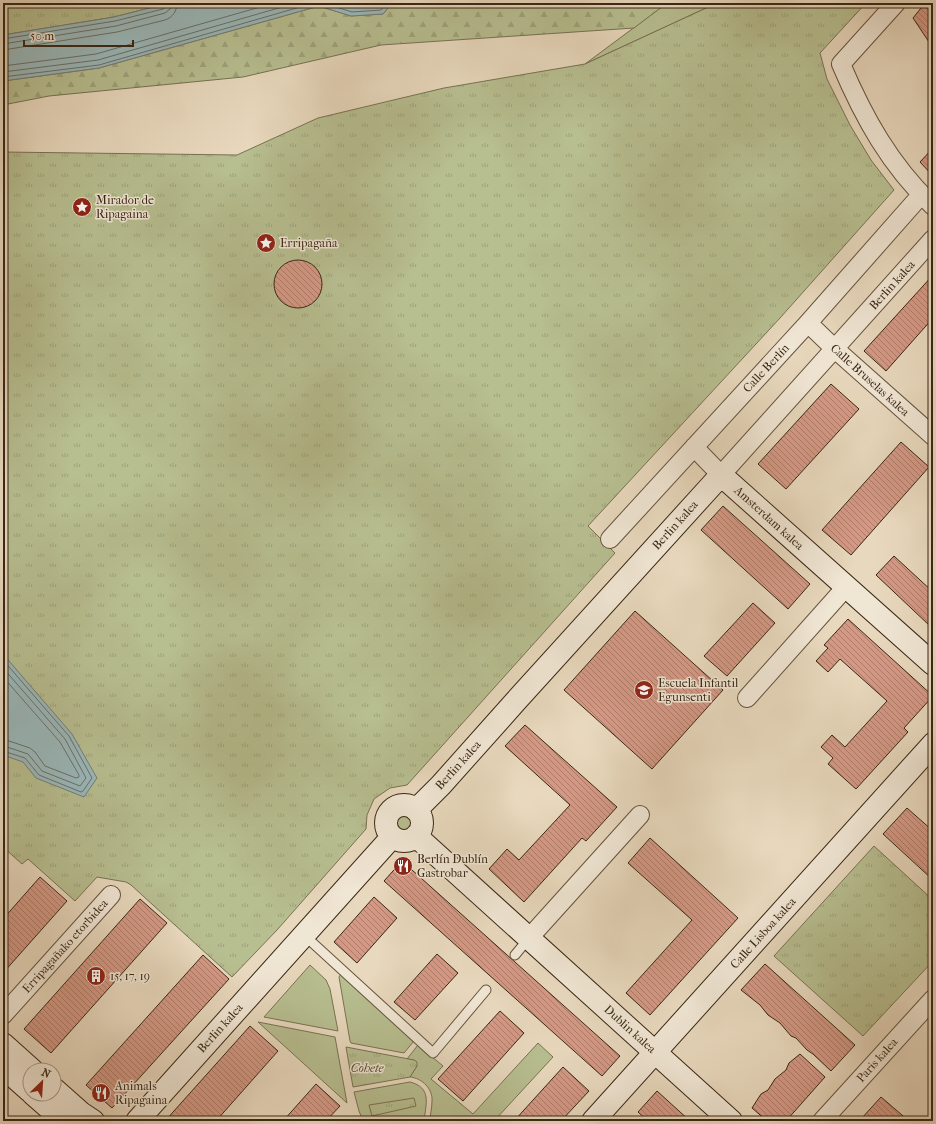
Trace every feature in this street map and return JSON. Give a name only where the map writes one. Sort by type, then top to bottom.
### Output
[{"type":"street","points":[[896,3],[841,64],[858,102],[874,132],[898,167],[927,200]]},
{"type":"street","name":"Calle Berlín","points":[[610,539],[808,323],[927,200]]},
{"type":"street","name":"Berlin kalea","points":[[416,810],[441,785],[933,240]]},
{"type":"street","name":"Calle Bruselas kalea","points":[[808,323],[933,436]]},
{"type":"street","name":"Amsterdam kalea","points":[[694,447],[721,475],[933,664]]},
{"type":"street","points":[[747,698],[846,587]]},
{"type":"street","name":"Calle Lisboa kalea","points":[[592,1121],[933,744]]},
{"type":"street","points":[[398,806],[408,806],[416,810],[422,823],[416,836],[409,841],[400,841],[392,837],[386,829],[386,820],[390,811],[398,806]]},
{"type":"street","points":[[529,938],[640,814]]},
{"type":"street","name":"Dublin kalea","points":[[416,836],[731,1121]]},
{"type":"street","name":"Berlin kalea","points":[[136,1121],[372,861],[392,837]]},
{"type":"street","name":"Erripagañako etorbidea","points":[[3,1015],[111,895]]},
{"type":"street","name":"Paris kalea","points":[[822,1121],[933,999]]},
{"type":"street","points":[[3,1044],[23,1062]]},
{"type":"street","points":[[3,1068],[22,1084]]},
{"type":"street","points":[[62,1096],[81,1113],[93,1121]]},
{"type":"street","points":[[42,1102],[64,1121]]},
{"type":"lane","points":[[304,935],[433,1053],[486,990]]},
{"type":"lane","points":[[515,955],[529,938]]},
{"type":"green space","points":[[3,3],[169,3],[114,17],[3,35]]},
{"type":"green space","points":[[392,3],[667,3],[634,28],[381,45],[243,77],[49,96],[3,105],[3,81],[99,68],[319,6],[351,16],[383,14]]},
{"type":"green space","points":[[667,3],[717,3],[585,64]]},
{"type":"green space","points":[[717,3],[866,3],[820,53],[827,79],[850,125],[871,160],[894,190],[780,318],[588,526],[615,553],[407,785],[390,788],[374,799],[367,815],[366,829],[277,930],[232,977],[126,882],[97,877],[75,901],[28,859],[22,864],[3,847],[3,152],[237,155],[318,118],[444,88],[585,64]]},
{"type":"green space","points":[[403,814],[410,819],[411,827],[399,830],[395,827],[394,821],[397,815]]},
{"type":"green space","points":[[874,846],[933,900],[933,961],[863,1036],[774,956]]},
{"type":"green space","points":[[310,965],[326,980],[330,989],[338,1031],[264,1017]]},
{"type":"green space","points":[[341,974],[414,1041],[404,1053],[351,1043],[339,977]]},
{"type":"green space","points":[[258,1022],[335,1037],[347,1103]]},
{"type":"green space","points":[[538,1043],[553,1057],[494,1121],[430,1121],[432,1101],[431,1092],[429,1088],[419,1079],[410,1077],[417,1066],[414,1060],[407,1059],[418,1045],[443,1066],[431,1079],[473,1114]]},
{"type":"green space","name":"Cohete","points":[[346,1047],[414,1060],[417,1062],[417,1066],[410,1077],[353,1087]]},
{"type":"green space","points":[[410,1082],[422,1088],[425,1092],[426,1102],[424,1121],[363,1121],[354,1092]]},
{"type":"green space","points":[[414,1098],[416,1106],[372,1116],[369,1105]]},
{"type":"water","points":[[169,3],[392,3],[383,14],[351,16],[319,6],[99,68],[3,81],[3,35],[114,17]]},
{"type":"water","points":[[3,654],[72,734],[97,778],[84,797],[36,778],[23,762],[3,755]]},
{"type":"building","points":[[925,3],[933,3],[933,48],[913,18]]},
{"type":"building","points":[[933,148],[933,176],[920,162]]},
{"type":"building","points":[[298,260],[307,262],[315,267],[320,275],[322,284],[320,293],[315,301],[307,306],[298,308],[289,306],[281,301],[276,293],[274,284],[276,275],[281,267],[289,262]]},
{"type":"building","points":[[933,275],[933,318],[886,371],[864,351]]},
{"type":"building","points":[[831,384],[859,409],[786,489],[758,464]]},
{"type":"building","points":[[901,442],[929,467],[851,555],[822,530]]},
{"type":"building","points":[[723,506],[810,584],[788,609],[701,530]]},
{"type":"building","points":[[894,556],[933,592],[933,623],[930,626],[876,575]]},
{"type":"building","points":[[753,603],[775,623],[727,676],[704,656]]},
{"type":"building","name":"Escuela Infantil Egunsenti","points":[[635,611],[723,690],[652,769],[564,690]]},
{"type":"building","points":[[848,619],[933,696],[904,728],[908,732],[856,789],[828,764],[833,758],[821,747],[832,735],[845,747],[887,701],[840,659],[828,672],[816,661],[828,648],[824,645]]},
{"type":"building","points":[[525,725],[617,807],[586,841],[582,838],[524,902],[489,869],[507,849],[519,860],[570,805],[505,746]]},
{"type":"building","points":[[907,808],[933,831],[933,880],[883,834]]},
{"type":"building","points":[[650,838],[738,918],[650,1015],[626,993],[692,920],[628,863]]},
{"type":"building","points":[[402,861],[620,1056],[602,1076],[384,881]]},
{"type":"building","points":[[40,877],[67,901],[3,973],[3,919]]},
{"type":"building","points":[[374,897],[397,918],[357,963],[334,942]]},
{"type":"building","name":"15, 17, 19","points":[[140,899],[167,923],[51,1053],[24,1029]]},
{"type":"building","points":[[437,954],[458,973],[415,1020],[394,1002]]},
{"type":"building","points":[[203,955],[229,979],[112,1108],[86,1085]]},
{"type":"building","points":[[765,964],[855,1045],[831,1071],[796,1038],[791,1036],[780,1023],[768,1015],[760,1005],[741,990]]},
{"type":"building","points":[[500,1011],[524,1033],[463,1101],[438,1079]]},
{"type":"building","points":[[250,1026],[278,1051],[216,1121],[165,1121]]},
{"type":"building","points":[[800,1054],[825,1077],[786,1121],[767,1121],[752,1108],[761,1094],[768,1090],[775,1079],[786,1070],[789,1063]]},
{"type":"building","points":[[563,1067],[589,1091],[561,1121],[514,1121]]},
{"type":"building","points":[[316,1084],[340,1106],[326,1121],[283,1121]]},
{"type":"building","points":[[657,1091],[690,1121],[648,1121],[638,1112]]},
{"type":"building","points":[[881,1097],[909,1121],[864,1121],[861,1119]]},
{"type":"place","name":"Mirador de Ripagaina","points":[[82,207]]},
{"type":"place","name":"Erripagaña","points":[[266,243]]},
{"type":"place","name":"Escuela Infantil Egunsenti","points":[[644,690]]},
{"type":"place","name":"Berlín Dublín Gastrobar","points":[[403,866]]},
{"type":"place","name":"15, 17, 19","points":[[96,976]]},
{"type":"place","name":"Animals Ripagaina","points":[[101,1093]]}]
